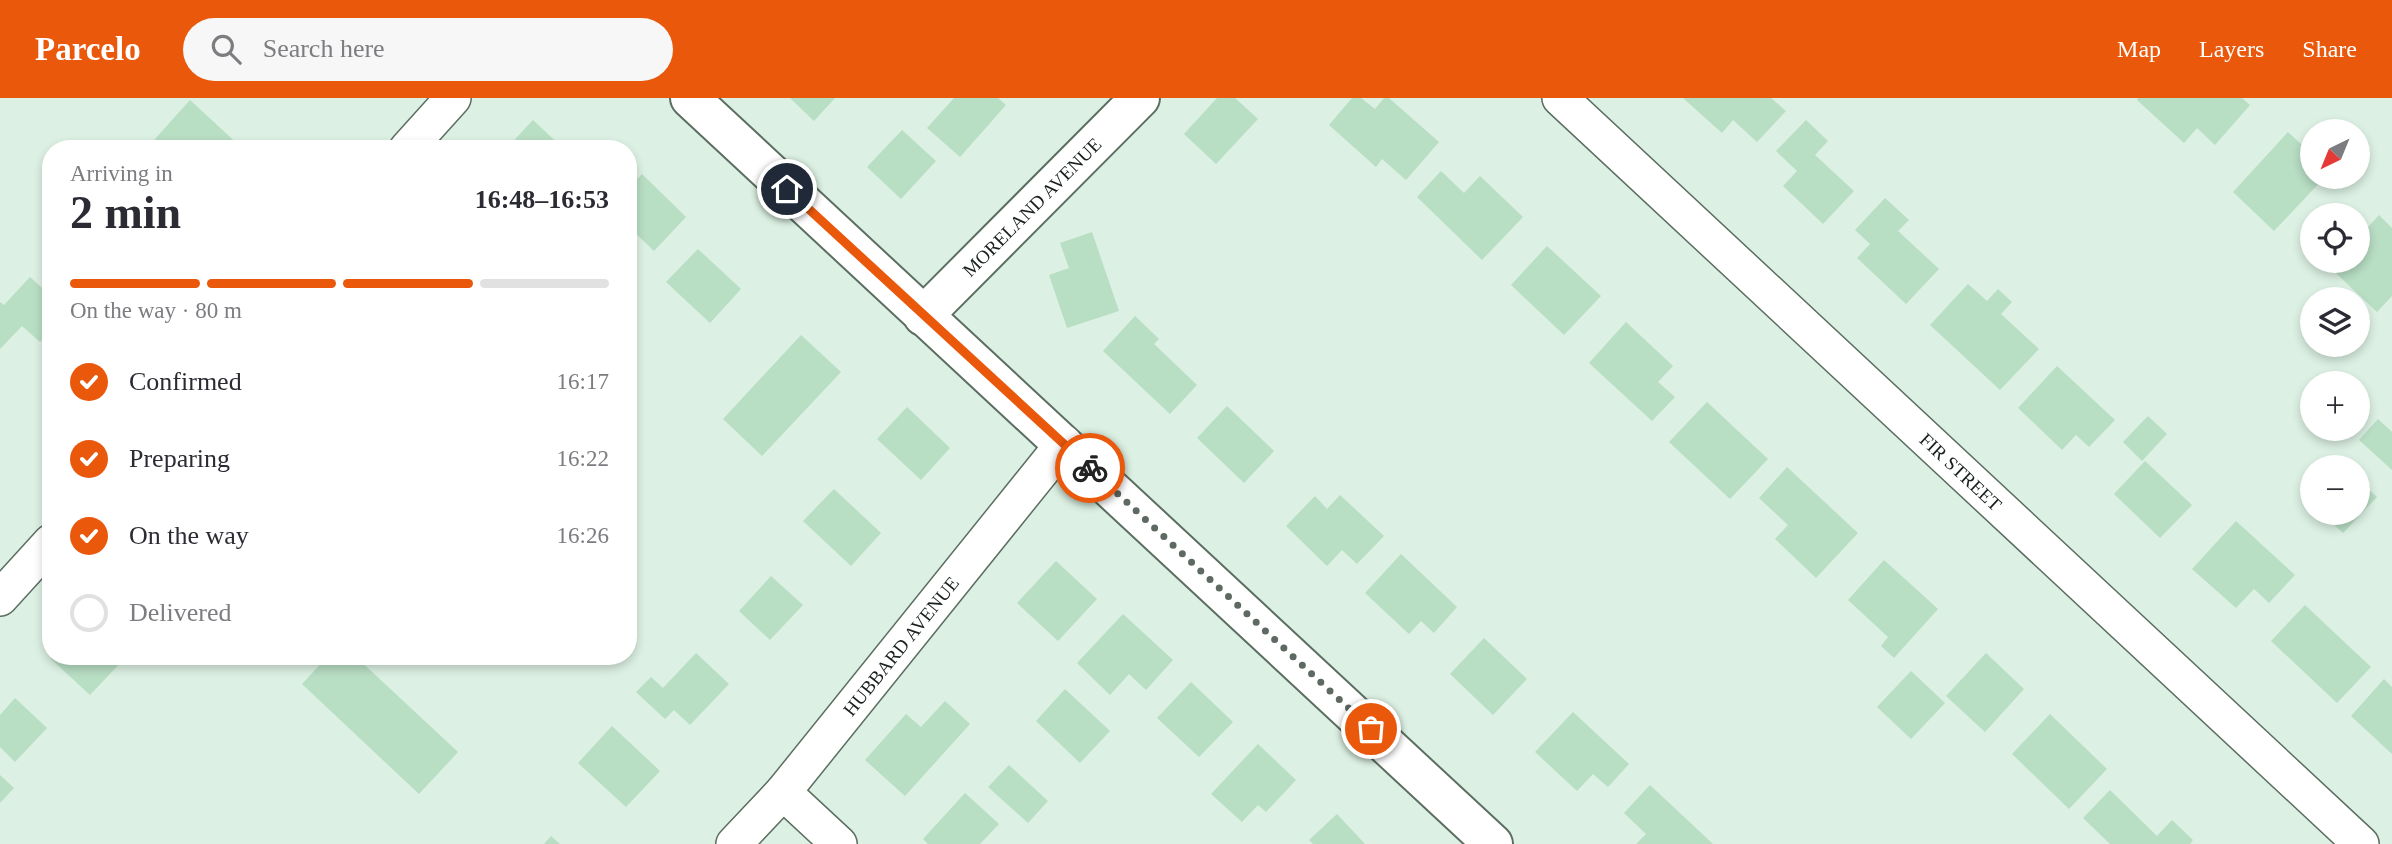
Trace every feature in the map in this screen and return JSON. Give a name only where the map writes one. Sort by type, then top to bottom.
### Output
[{"type":"street","points":[[415,140],[453,98]]},
{"type":"street","points":[[690,98],[1493,844]]},
{"type":"street","name":"MORELAND AVENUE","points":[[923,316],[1140,98]]},
{"type":"street","name":"FIR STREET","points":[[1560,98],[2361,844]]},
{"type":"street","name":"HUBBARD AVENUE","points":[[734,844],[783,792],[1064,443]]},
{"type":"street","points":[[0,598],[42,552]]},
{"type":"street","points":[[783,792],[839,844]]},
{"type":"building","points":[[790,98],[835,98],[814,121]]},
{"type":"building","points":[[954,98],[998,98],[1006,105],[960,157],[927,128]]},
{"type":"building","points":[[1217,98],[1235,98],[1258,119],[1216,164],[1184,134]]},
{"type":"building","points":[[1352,98],[1361,98],[1375,109],[1384,98],[1389,98],[1439,142],[1406,180],[1382,159],[1376,167],[1329,125]]},
{"type":"building","points":[[1683,98],[1771,98],[1786,111],[1757,142],[1733,120],[1722,133]]},
{"type":"building","points":[[2242,98],[2250,105],[2215,145],[2197,128],[2184,143],[2137,100]]},
{"type":"building","points":[[190,100],[233,140],[154,140]]},
{"type":"building","points":[[533,120],[554,140],[514,140]]},
{"type":"building","points":[[1806,120],[1828,141],[1815,155],[1854,191],[1823,224],[1783,186],[1797,171],[1776,151]]},
{"type":"building","points":[[902,130],[936,161],[901,199],[867,167]]},
{"type":"building","points":[[2288,132],[2300,143],[2300,189],[2314,189],[2274,231],[2233,192]]},
{"type":"building","points":[[1441,171],[1464,193],[1480,176],[1523,217],[1482,260],[1417,197]]},
{"type":"building","points":[[642,174],[686,217],[654,251],[637,235],[637,179]]},
{"type":"building","points":[[1885,198],[1909,220],[1898,231],[1939,269],[1906,304],[1857,258],[1870,244],[1855,230]]},
{"type":"building","points":[[2379,215],[2392,228],[2392,296],[2377,312],[2370,305],[2370,287],[2351,287],[2336,273],[2370,273],[2370,225]]},
{"type":"building","points":[[1092,232],[1119,311],[1067,328],[1049,275],[1069,268],[1060,243]]},
{"type":"building","points":[[1547,246],[1601,296],[1564,335],[1511,285]]},
{"type":"building","points":[[698,249],[741,289],[710,323],[666,282]]},
{"type":"building","points":[[30,277],[42,288],[42,340],[40,342],[22,326],[0,349],[0,302],[4,305]]},
{"type":"building","points":[[1968,284],[1987,301],[1998,289],[2012,302],[2001,314],[2039,349],[2000,390],[1930,325]]},
{"type":"building","points":[[1135,316],[1159,339],[1154,344],[1197,385],[1170,414],[1103,351]]},
{"type":"building","points":[[1626,322],[1673,366],[1658,382],[1675,397],[1652,421],[1589,363]]},
{"type":"building","points":[[801,335],[841,372],[762,456],[723,419]]},
{"type":"building","points":[[2057,366],[2115,420],[2089,447],[2076,435],[2062,450],[2018,408]]},
{"type":"building","points":[[1707,402],[1768,459],[1730,499],[1669,442]]},
{"type":"building","points":[[1227,406],[1274,451],[1244,483],[1197,438]]},
{"type":"building","points":[[907,407],[950,448],[921,480],[877,439]]},
{"type":"building","points":[[2148,416],[2167,434],[2142,461],[2123,442]]},
{"type":"building","points":[[2378,419],[2392,432],[2392,470],[2360,441],[2370,441],[2370,428]]},
{"type":"building","points":[[2145,461],[2192,505],[2160,538],[2114,494]]},
{"type":"building","points":[[1787,467],[1858,533],[1816,578],[1775,539],[1788,525],[1759,498]]},
{"type":"building","points":[[834,489],[881,533],[851,566],[803,521]]},
{"type":"building","points":[[2370,491],[2377,497],[2370,504]]},
{"type":"building","points":[[1340,495],[1384,536],[1357,564],[1342,550],[1327,566],[1286,526],[1315,496],[1327,509]]},
{"type":"building","points":[[2236,521],[2295,575],[2269,603],[2254,589],[2236,608],[2192,569]]},
{"type":"building","points":[[2334,525],[2351,525],[2343,533]]},
{"type":"building","points":[[1401,554],[1457,607],[1434,633],[1421,621],[1409,634],[1365,593]]},
{"type":"building","points":[[1884,560],[1938,609],[1894,658],[1881,646],[1888,637],[1848,600]]},
{"type":"building","points":[[1056,561],[1097,599],[1058,641],[1017,603]]},
{"type":"building","points":[[771,576],[803,605],[770,640],[739,611]]},
{"type":"building","points":[[2305,605],[2371,667],[2337,703],[2271,641]]},
{"type":"building","points":[[1123,614],[1173,660],[1146,690],[1129,674],[1110,695],[1077,663]]},
{"type":"building","points":[[1484,638],[1527,679],[1493,715],[1450,674]]},
{"type":"building","points":[[696,653],[729,684],[690,725],[674,710],[665,719],[636,692],[651,677],[663,688]]},
{"type":"building","points":[[1986,653],[2024,689],[1985,732],[1946,696]]},
{"type":"building","points":[[58,665],[118,665],[90,695]]},
{"type":"building","points":[[320,665],[365,665],[458,752],[419,794],[302,684]]},
{"type":"building","points":[[1911,671],[1945,703],[1911,739],[1877,707]]},
{"type":"building","points":[[2384,679],[2392,687],[2392,754],[2351,716]]},
{"type":"building","points":[[1191,682],[1233,722],[1199,757],[1157,718]]},
{"type":"building","points":[[1065,689],[1110,731],[1080,763],[1036,721]]},
{"type":"building","points":[[15,698],[47,728],[15,762],[0,747],[0,715]]},
{"type":"building","points":[[945,701],[970,724],[905,796],[865,760],[906,714],[921,727]]},
{"type":"building","points":[[1573,712],[1629,764],[1608,787],[1593,774],[1577,791],[1535,752]]},
{"type":"building","points":[[2050,714],[2107,769],[2069,809],[2012,754]]},
{"type":"building","points":[[612,726],[660,771],[626,807],[578,763]]},
{"type":"building","points":[[1258,744],[1296,780],[1266,812],[1258,805],[1242,822],[1211,794]]},
{"type":"building","points":[[1009,765],[1048,801],[1028,823],[988,787]]},
{"type":"building","points":[[0,775],[14,788],[0,803]]},
{"type":"building","points":[[1650,785],[1713,844],[1636,844],[1646,834],[1624,813]]},
{"type":"building","points":[[2110,790],[2157,836],[2172,820],[2193,840],[2190,844],[2110,844],[2083,818]]},
{"type":"building","points":[[965,793],[999,824],[980,844],[928,844],[923,839]]},
{"type":"building","points":[[1337,814],[1365,844],[1313,844],[1309,840]]},
{"type":"building","points":[[551,836],[560,844],[544,844]]},
{"type":"way so far","points":[[1090,468],[1371,729]]},
{"type":"route","points":[[787,189],[1090,468]]}]
